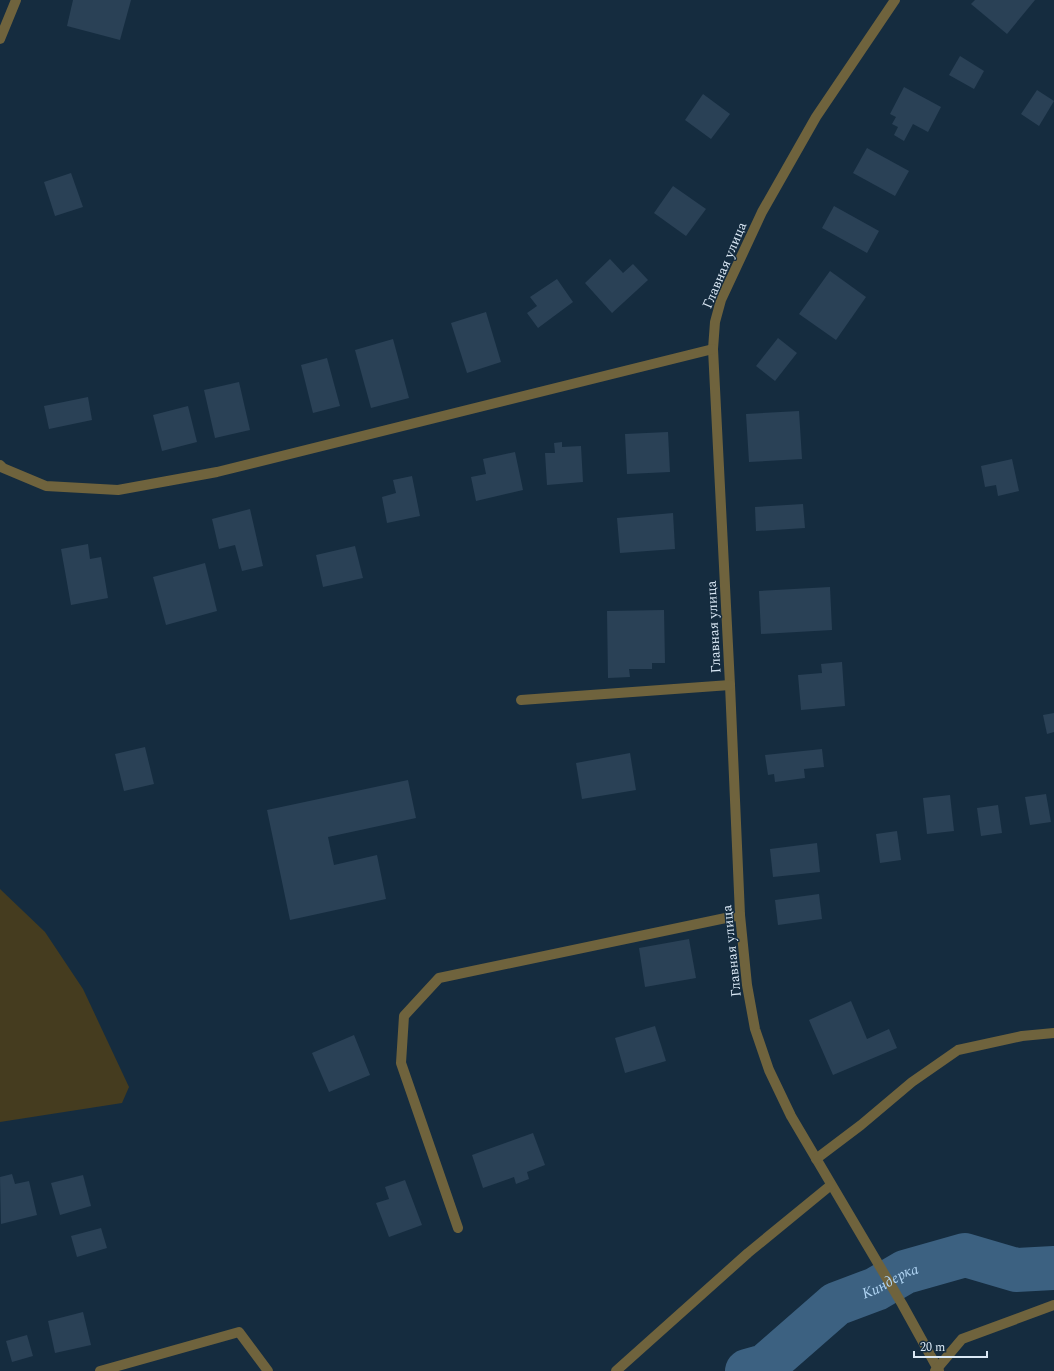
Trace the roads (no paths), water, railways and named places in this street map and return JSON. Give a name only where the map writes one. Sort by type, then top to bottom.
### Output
[{"type":"street","points":[[0,39],[16,0]]},
{"type":"street","name":"Главная улица","points":[[895,0],[816,117],[762,212],[721,300],[715,322],[713,349],[740,915],[746,985],[755,1029],[769,1070],[791,1116],[902,1304],[937,1370]]},
{"type":"street","points":[[0,465],[3,468],[46,486],[118,490],[216,472],[713,349]]},
{"type":"street","points":[[520,700],[730,685]]},
{"type":"street","points":[[458,1228],[401,1063],[404,1016],[439,978],[740,915]]},
{"type":"street","points":[[816,1159],[861,1125],[912,1082],[958,1050],[1022,1036],[1054,1033]]},
{"type":"street","points":[[616,1371],[748,1253],[831,1186]]},
{"type":"street","points":[[937,1370],[962,1339],[1054,1305]]},
{"type":"street","points":[[100,1371],[239,1332],[268,1371]]},
{"type":"waterway","name":"Киндерка","points":[[747,1371],[765,1366],[836,1304],[876,1289],[905,1272],[965,1255],[1016,1270],[1054,1268]]}]
